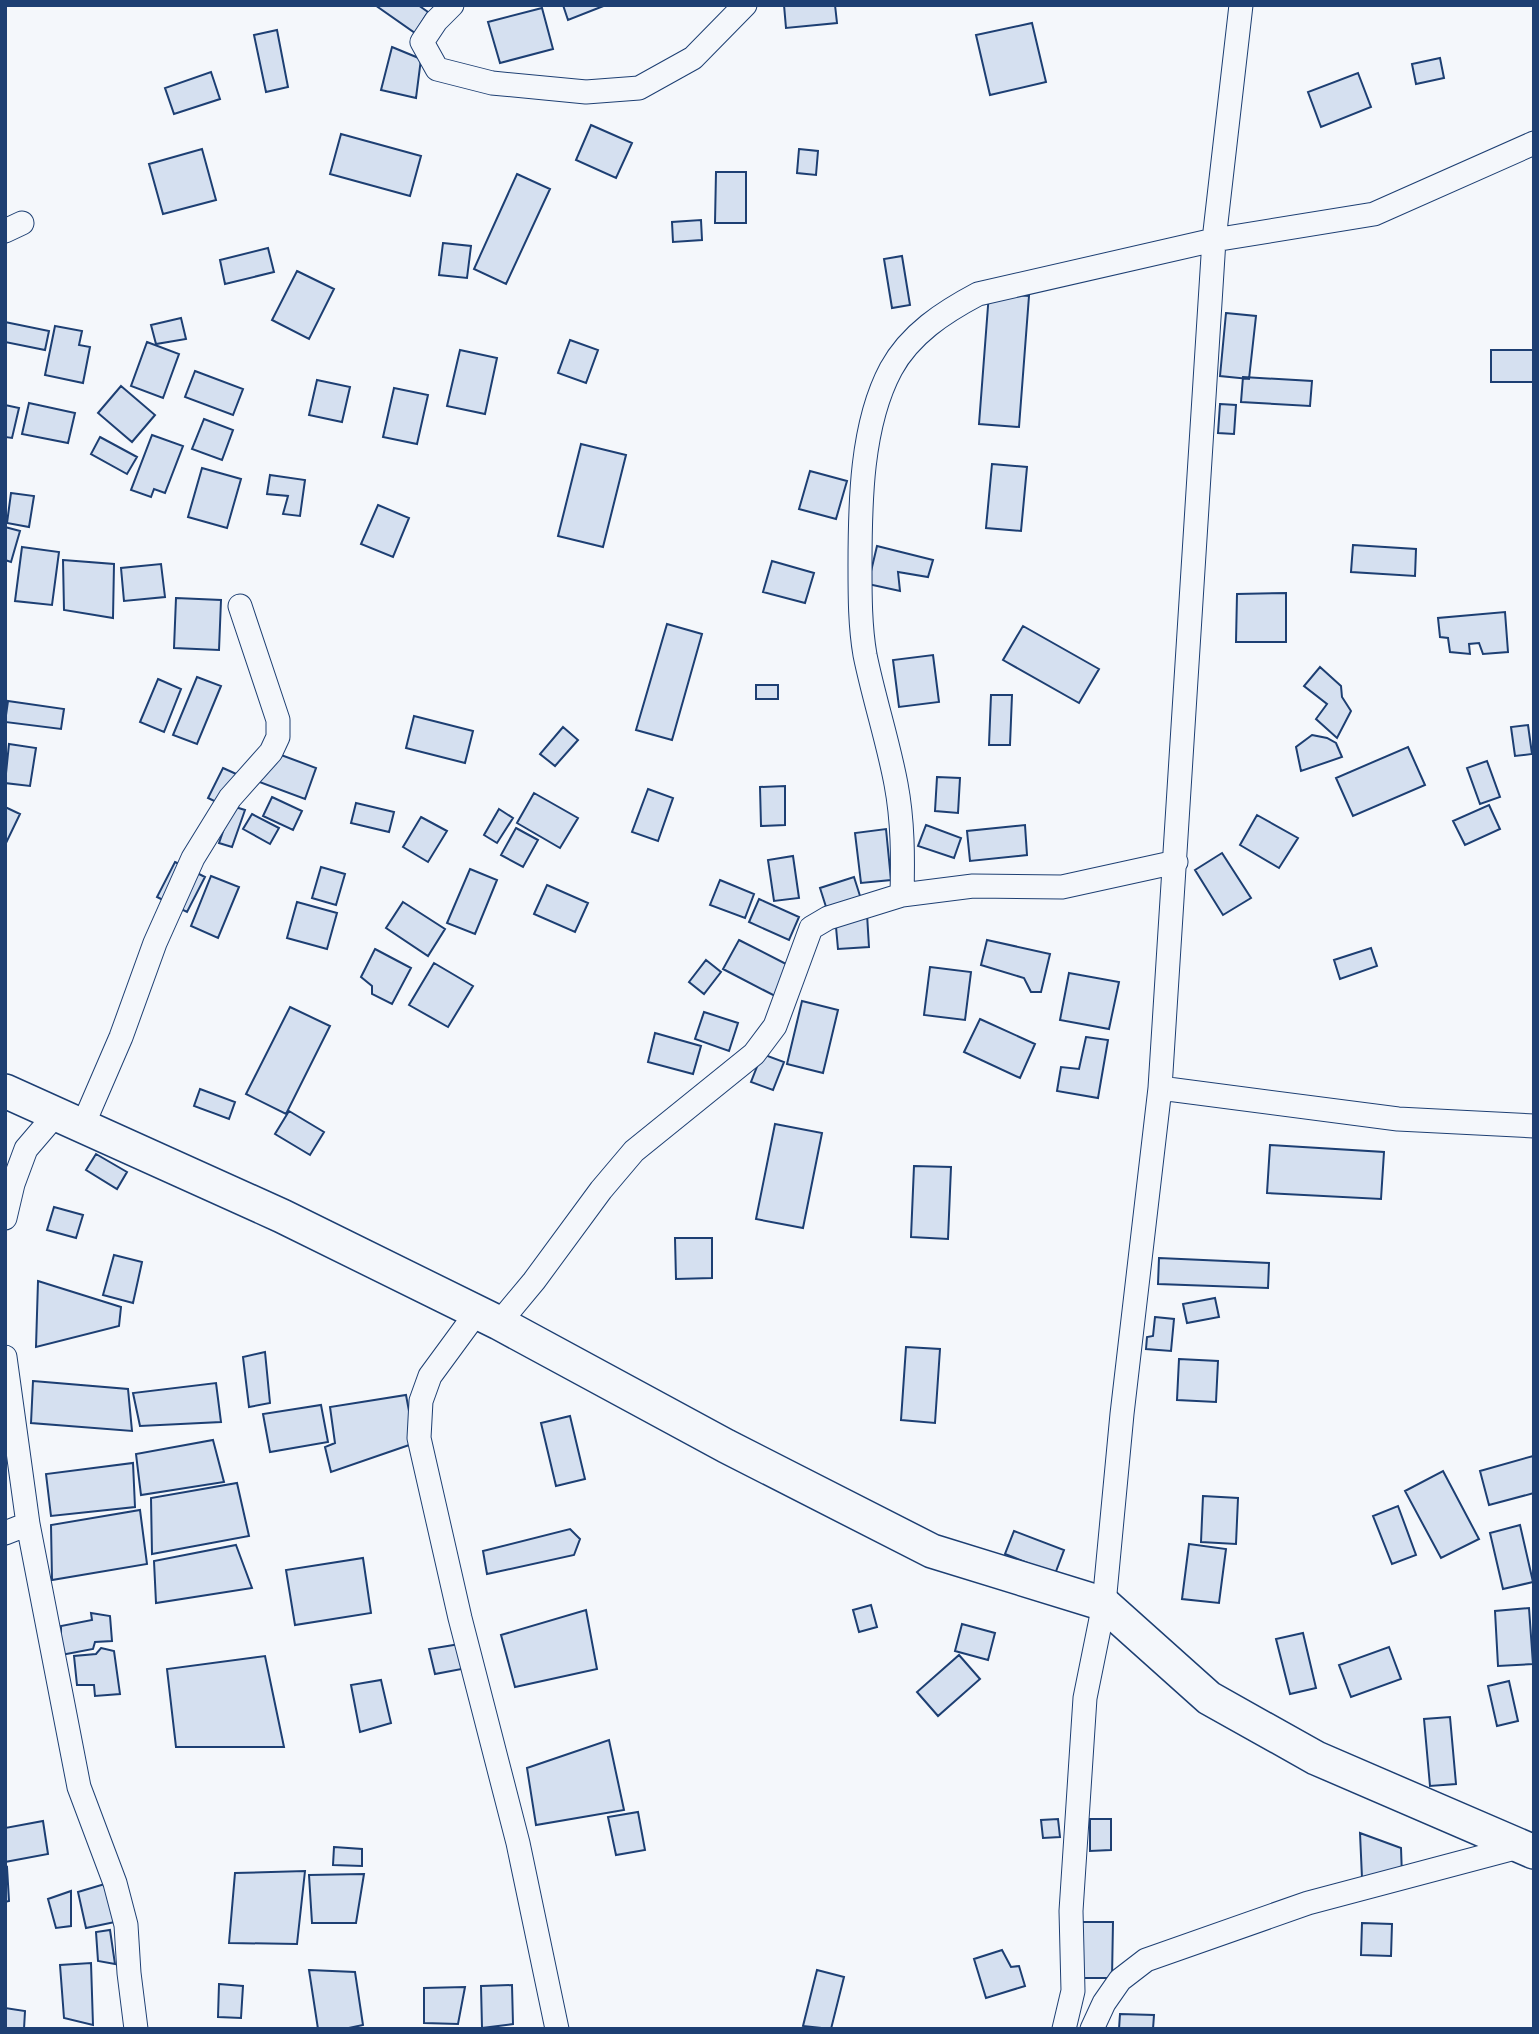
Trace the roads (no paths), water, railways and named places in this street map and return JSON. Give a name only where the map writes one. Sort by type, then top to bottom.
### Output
[{"type":"main road","points":[[5,1091],[282,1216],[488,1317],[726,1446],[932,1551],[1104,1604],[1209,1698],[1316,1758],[1527,1849]]},
{"type":"street","points":[[453,5],[436,21],[422,42],[437,69],[492,83],[586,92],[639,88],[693,58],[745,5]]},
{"type":"street","points":[[1066,2028],[1073,1991],[1071,1911],[1085,1698],[1104,1604],[1122,1414],[1160,1088],[1214,240],[1241,5]]},
{"type":"street","points":[[902,895],[902,824],[896,784],[865,655],[860,607],[860,498],[876,402],[892,367],[914,339],[946,312],[978,294],[1214,240],[1374,214],[1534,144]]},
{"type":"street","points":[[5,1162],[69,1119],[121,1037],[155,943],[193,858],[230,799],[271,752],[278,737],[278,720],[240,606]]},
{"type":"street","points":[[557,2029],[518,1843],[460,1618],[419,1438],[421,1401],[430,1376],[488,1317],[534,1281],[601,1190],[634,1151],[754,1054],[775,1026],[811,928],[828,918],[902,895],[973,886],[1062,887],[1176,862]]},
{"type":"street","points":[[1160,1088],[1398,1119],[1534,1126]]},
{"type":"street","points":[[5,1218],[13,1184],[26,1149]]},
{"type":"street","points":[[5,1357],[28,1524],[79,1787],[116,1883],[126,1925],[136,2029]]},
{"type":"street","points":[[5,1533],[28,1524]]},
{"type":"street","points":[[1092,2029],[1104,2003],[1120,1980],[1146,1960],[1308,1903],[1527,1849]]}]
